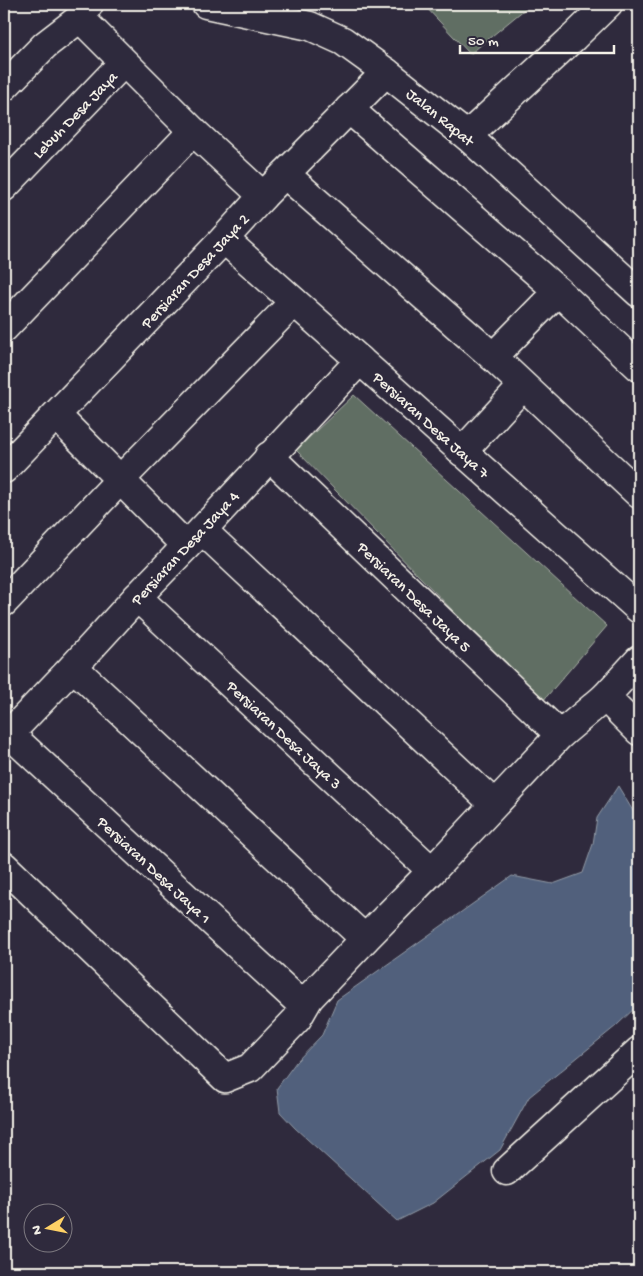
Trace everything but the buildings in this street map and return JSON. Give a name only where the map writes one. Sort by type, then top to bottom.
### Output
[{"type":"street","points":[[467,136],[608,4]]},
{"type":"street","name":"Jalan Rapat","points":[[217,5],[310,26],[343,41],[386,72],[467,136],[639,292]]},
{"type":"street","points":[[4,87],[45,45],[84,11],[124,63],[263,196]]},
{"type":"street","name":"Lebuh Desa Jaya","points":[[4,187],[124,63]]},
{"type":"street","name":"Persiaran Desa Jaya 2","points":[[4,469],[263,196],[386,72]]},
{"type":"street","points":[[349,110],[558,291],[639,368]]},
{"type":"street","points":[[4,328],[193,131]]},
{"type":"street","points":[[285,174],[493,357],[639,494]]},
{"type":"street","name":"Persiaran Desa Jaya 7","points":[[224,239],[639,609]]},
{"type":"street","points":[[493,357],[558,291]]},
{"type":"street","points":[[4,602],[294,302]]},
{"type":"street","name":"Persiaran Desa Jaya 4","points":[[6,731],[73,667],[360,360]]},
{"type":"street","points":[[462,452],[523,386]]},
{"type":"street","points":[[56,415],[120,480],[194,538],[494,804]]},
{"type":"street","name":"Persiaran Desa Jaya 5","points":[[269,456],[560,735]]},
{"type":"street","name":"Persiaran Desa Jaya 3","points":[[137,597],[432,871]]},
{"type":"street","points":[[4,866],[225,1078],[250,1068],[297,1019],[309,998],[365,939],[560,735],[605,697],[639,660]]},
{"type":"street","points":[[73,667],[365,939]]},
{"type":"street","points":[[605,697],[639,731]]},
{"type":"street","name":"Persiaran Desa Jaya 1","points":[[6,731],[296,999],[304,1000],[309,998]]},
{"type":"street","points":[[507,1171],[639,1051]]},
{"type":"green space","points":[[423,4],[531,4],[470,54]]},
{"type":"green space","points":[[354,395],[607,626],[542,702],[296,450]]},
{"type":"water","points":[[618,786],[639,821],[639,1004],[616,1026],[529,1097],[500,1150],[433,1203],[397,1221],[280,1112],[277,1088],[296,1062],[322,1035],[337,1000],[512,876],[553,884],[583,873],[593,844],[597,818]]}]
